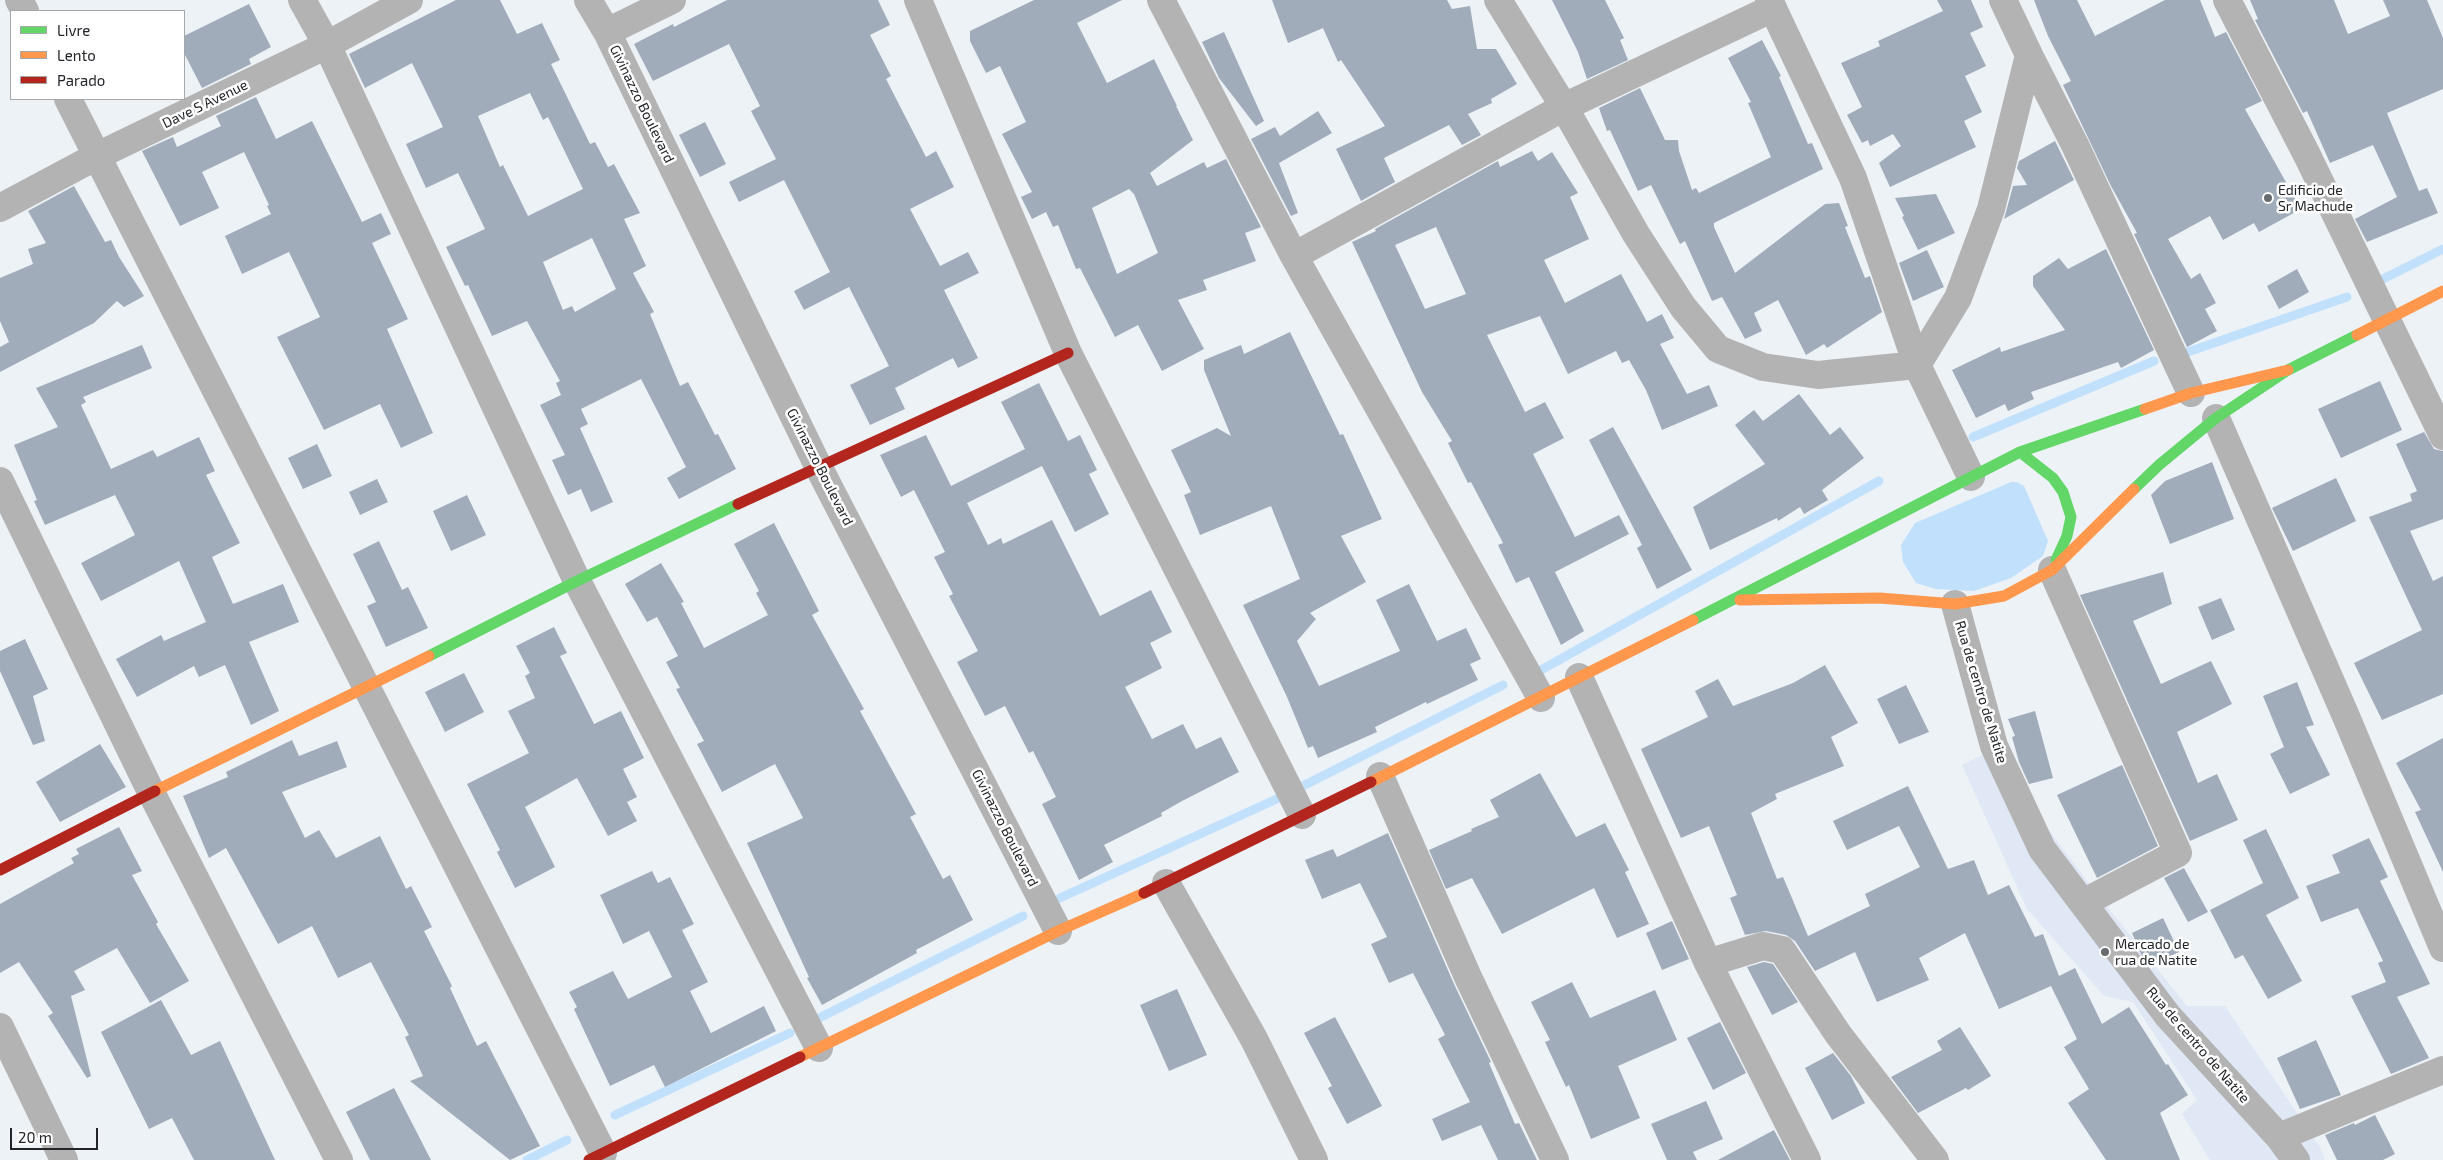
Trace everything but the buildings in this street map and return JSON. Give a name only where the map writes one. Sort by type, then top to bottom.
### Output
[{"type":"street","points":[[302,0],[327,45],[577,581],[819,1048]]},
{"type":"street","name":"Dave S Avenue","points":[[0,208],[97,156],[327,45],[409,0]]},
{"type":"street","name":"Givinazzo Boulevard","points":[[588,0],[607,32],[818,466],[1058,932]]},
{"type":"street","points":[[607,32],[672,0]]},
{"type":"street","points":[[918,0],[1068,353],[1302,816]]},
{"type":"street","points":[[1161,0],[1294,256],[1542,698]]},
{"type":"street","points":[[1498,0],[1564,107],[1636,234],[1683,307],[1718,349],[1763,368],[1818,375],[1917,365]]},
{"type":"street","points":[[2003,0],[2075,145],[2191,393]]},
{"type":"street","points":[[2227,0],[2307,155],[2443,436]]},
{"type":"street","points":[[1294,256],[1564,107],[1771,4],[1853,178],[1917,365],[1971,477]]},
{"type":"street","points":[[1917,365],[1958,298],[1976,253],[1991,209],[2029,55]]},
{"type":"street","points":[[69,100],[368,687],[596,1156],[1058,932],[1166,883],[1380,776],[1542,698],[1579,677],[2020,452],[2191,393],[2288,370]]},
{"type":"street","points":[[1733,600],[1880,598],[1955,604],[2004,596],[2052,570],[2159,466],[2216,418],[2288,370],[2443,291]]},
{"type":"street","points":[[0,870],[245,745],[368,687],[577,581],[818,466],[1068,353]]},
{"type":"street","points":[[2216,418],[2346,714],[2443,948]]},
{"type":"street","points":[[2020,452],[2053,478],[2063,492],[2070,517],[2067,536],[2052,570],[2178,853],[2083,903]]},
{"type":"street","points":[[0,481],[152,794],[339,1160]]},
{"type":"street","name":"Rua de centro de Natite","points":[[1955,604],[1994,746],[2042,849],[2168,1016],[2279,1137],[2296,1160]]},
{"type":"street","points":[[1579,677],[1708,963],[1807,1160]]},
{"type":"street","points":[[1380,776],[1468,977],[1555,1160]]},
{"type":"street","points":[[1166,883],[1254,1039],[1314,1160]]},
{"type":"street","points":[[1708,963],[1763,946],[1782,950],[1838,1034],[1935,1160]]},
{"type":"street","points":[[0,1027],[64,1160]]},
{"type":"street","points":[[2279,1137],[2443,1070]]},
{"type":"shaded area","name":"Mercado de rua de Natite","points":[[2001,746],[2027,801],[2094,890],[2187,1006],[2225,1006],[2320,1147],[2325,1160],[2210,1160],[2182,1114],[2197,1100],[2133,1002],[2104,996],[2027,909],[1962,765]]},
{"type":"water","points":[[2011,482],[2017,482],[2024,486],[2048,541],[2043,556],[2011,578],[1974,591],[1936,589],[1916,583],[1903,562],[1901,545],[1915,523]]},
{"type":"waterway","points":[[2383,279],[2443,249]]},
{"type":"waterway","points":[[2182,354],[2347,297]]},
{"type":"waterway","points":[[1973,437],[2154,361]]},
{"type":"waterway","points":[[1541,670],[1879,481]]},
{"type":"waterway","points":[[1060,898],[1281,797],[1503,685]]},
{"type":"waterway","points":[[821,1017],[1023,916]]},
{"type":"waterway","points":[[615,1115],[790,1033]]},
{"type":"waterway","points":[[527,1160],[567,1140]]},
{"type":"traffic: fast","points":[[2134,489],[2159,465],[2216,418],[2288,370],[2357,335]]},
{"type":"traffic: fast","points":[[1693,620],[2020,452],[2145,409]]},
{"type":"traffic: fast","points":[[2020,452],[2053,478],[2063,492],[2071,517],[2067,536],[2056,560]]},
{"type":"traffic: fast","points":[[429,656],[577,581],[738,504]]},
{"type":"traffic: slow","points":[[2357,335],[2443,291]]},
{"type":"traffic: slow","points":[[2145,409],[2191,393],[2288,370]]},
{"type":"traffic: slow","points":[[1740,600],[1880,598],[1955,604],[2004,596],[2052,570],[2134,489]]},
{"type":"traffic: slow","points":[[1371,782],[1693,620]]},
{"type":"traffic: slow","points":[[155,791],[429,656]]},
{"type":"traffic: slow","points":[[800,1057],[1058,931],[1144,893]]},
{"type":"traffic: jam","points":[[738,504],[1068,353]]},
{"type":"traffic: jam","points":[[1144,893],[1371,782]]},
{"type":"traffic: jam","points":[[0,870],[155,791]]},
{"type":"traffic: jam","points":[[589,1160],[800,1057]]},
{"type":"place","name":"Edificio de Sr Machude","points":[[2268,198]]},
{"type":"place","name":"Mercado de rua de Natite","points":[[2105,952]]}]
